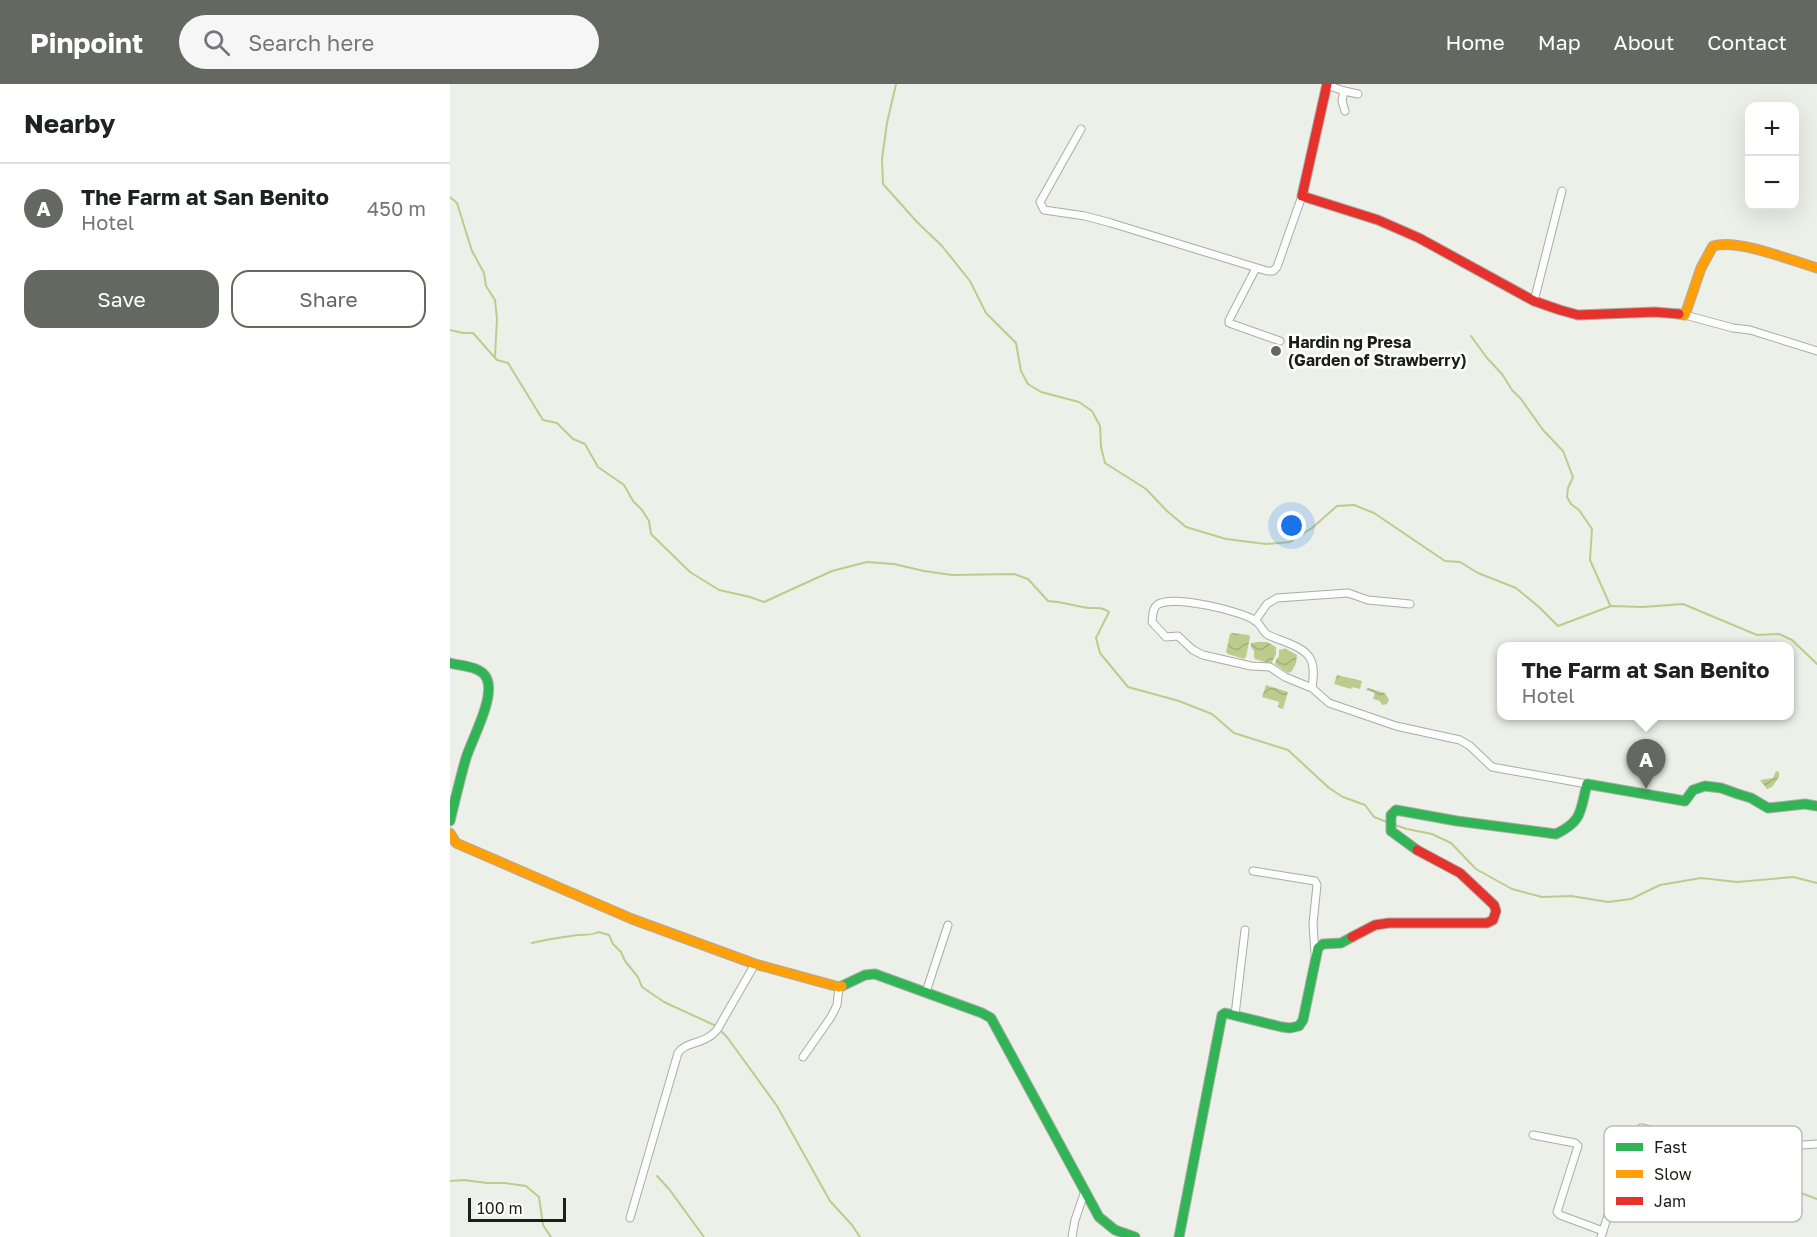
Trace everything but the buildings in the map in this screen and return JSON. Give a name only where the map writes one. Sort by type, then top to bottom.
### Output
[{"type":"street","points":[[1081,129],[1040,202],[1044,210],[1085,216],[1256,268],[1273,271],[1277,267],[1302,195],[1327,85],[1358,94]]},
{"type":"street","points":[[1344,91],[1342,101],[1344,111]]},
{"type":"street","points":[[1534,301],[1562,191]]},
{"type":"street","points":[[1302,195],[1378,220],[1419,237],[1534,301],[1560,310],[1578,315],[1655,312],[1685,315],[1733,328],[1750,330],[1817,351]]},
{"type":"street","points":[[1685,315],[1707,254],[1715,244],[1723,243],[1756,250],[1817,268]]},
{"type":"street","points":[[1256,268],[1229,323],[1280,341]]},
{"type":"street","points":[[1255,621],[1267,604],[1277,598],[1348,593],[1368,600],[1410,604]]},
{"type":"street","points":[[1312,688],[1314,669],[1311,658],[1289,642],[1267,634],[1255,621],[1202,603],[1169,601],[1159,603],[1154,609],[1152,622],[1166,637],[1178,636],[1193,650],[1203,655],[1251,666],[1270,667],[1312,688],[1329,703],[1396,726],[1460,740],[1492,766],[1685,801],[1693,790],[1701,785],[1707,785],[1751,798],[1768,808],[1803,803],[1817,806]]},
{"type":"street","points":[[450,663],[482,672],[488,682],[480,722],[469,746],[450,821]]},
{"type":"street","points":[[1179,1237],[1222,1015],[1225,1013],[1283,1027],[1300,1025],[1318,948],[1323,944],[1341,943],[1375,926],[1413,921],[1487,923],[1493,920],[1496,911],[1494,905],[1460,873],[1414,849],[1391,831],[1390,816],[1396,810],[1457,821],[1556,834],[1570,827],[1579,816],[1587,784]]},
{"type":"street","points":[[450,833],[456,843],[632,920],[755,964],[839,987],[865,975],[875,974],[991,1018],[1099,1217],[1107,1227],[1117,1233],[1135,1237]]},
{"type":"street","points":[[1253,871],[1315,880],[1317,885],[1313,924],[1316,957]]},
{"type":"street","points":[[926,992],[948,925]]},
{"type":"street","points":[[1235,1015],[1245,930]]},
{"type":"street","points":[[630,1218],[678,1053],[683,1046],[701,1042],[717,1030],[755,964]]},
{"type":"street","points":[[803,1057],[831,1017],[837,1005],[839,987]]},
{"type":"street","points":[[1533,1136],[1575,1143],[1578,1146],[1557,1212],[1602,1234]]},
{"type":"street","points":[[1802,1145],[1817,1144]]},
{"type":"street","points":[[1072,1237],[1085,1191]]},
{"type":"water","points":[[1232,633],[1250,637],[1244,659],[1226,652]]},
{"type":"water","points":[[1267,642],[1276,647],[1276,654],[1271,664],[1255,659],[1251,643]]},
{"type":"water","points":[[1286,649],[1297,655],[1292,671],[1288,673],[1275,664],[1279,650]]},
{"type":"water","points":[[1337,675],[1362,681],[1360,689],[1334,684]]},
{"type":"water","points":[[1266,685],[1288,692],[1283,709],[1278,707],[1279,702],[1262,697]]},
{"type":"water","points":[[1368,688],[1385,693],[1389,700],[1387,704],[1382,705],[1380,701],[1373,699],[1375,693],[1366,690]]},
{"type":"water","points":[[1776,771],[1779,772],[1779,777],[1772,787],[1767,789],[1760,780],[1773,778]]},
{"type":"waterway","points":[[896,84],[882,159],[883,184],[942,246],[970,281],[986,313],[1016,343],[1021,371],[1028,384],[1041,392],[1079,402],[1092,411],[1100,426],[1101,447],[1105,463],[1146,489],[1186,527],[1226,539],[1266,544],[1290,542],[1312,528],[1337,506],[1354,505],[1374,513],[1445,561],[1460,562],[1478,573],[1516,588],[1558,626],[1611,606],[1643,607],[1683,604],[1757,635],[1779,634],[1792,640],[1817,664]]},
{"type":"waterway","points":[[450,197],[457,203],[472,251],[484,273],[486,286],[495,300],[497,319],[495,356]]},
{"type":"waterway","points":[[450,330],[473,333],[497,360],[508,363],[543,420],[557,423],[573,439],[585,444],[598,467],[624,485],[649,521],[651,534],[690,572],[719,590],[764,602],[832,571],[867,562],[894,564],[952,575],[1014,574],[1028,579],[1048,601],[1099,608],[1109,612],[1096,638],[1100,653],[1128,687],[1179,701],[1212,714],[1234,733],[1288,750],[1329,788],[1343,797],[1365,805],[1374,817],[1387,822]]},
{"type":"waterway","points":[[1471,336],[1543,430],[1563,451],[1573,477],[1567,497],[1592,529],[1590,560],[1610,605]]},
{"type":"waterway","points":[[1395,825],[1432,834],[1451,843],[1476,869],[1512,889],[1542,897],[1571,896],[1608,902],[1631,899],[1660,885],[1701,878],[1737,882],[1793,877],[1817,883]]},
{"type":"waterway","points":[[532,943],[598,932],[609,935],[613,944],[638,977],[642,987],[664,1002],[714,1025]]},
{"type":"waterway","points":[[721,1031],[777,1106],[830,1201],[860,1237]]},
{"type":"waterway","points":[[657,1176],[704,1237]]},
{"type":"waterway","points":[[450,1181],[464,1180],[526,1186],[539,1197],[543,1225],[551,1237]]},
{"type":"waterway","points":[[1802,1193],[1817,1199]]},
{"type":"traffic: fast","points":[[450,663],[481,671],[489,687],[482,719],[466,758],[450,821]]},
{"type":"traffic: fast","points":[[1417,850],[1391,831],[1391,815],[1396,810],[1457,821],[1556,834],[1576,820],[1587,784],[1685,801],[1693,790],[1705,786],[1721,788],[1751,798],[1768,808],[1805,804],[1817,806]]},
{"type":"traffic: fast","points":[[1179,1237],[1222,1015],[1225,1013],[1282,1027],[1299,1026],[1303,1020],[1318,948],[1323,944],[1341,943],[1352,937]]},
{"type":"traffic: fast","points":[[842,986],[865,975],[875,974],[991,1018],[1099,1217],[1115,1230],[1135,1237]]},
{"type":"traffic: slow","points":[[1679,314],[1685,315],[1701,268],[1713,246],[1736,245],[1817,268]]},
{"type":"traffic: slow","points":[[450,833],[456,843],[632,919],[755,964],[842,986]]},
{"type":"traffic: jam","points":[[1327,84],[1302,196],[1378,220],[1419,238],[1534,301],[1560,310],[1578,315],[1655,312],[1679,314]]},
{"type":"traffic: jam","points":[[1352,937],[1375,925],[1389,923],[1487,923],[1493,920],[1496,911],[1494,905],[1460,873],[1417,850]]},
{"type":"place","name":"Hardin ng Presa (Garden of Strawberry)","points":[[1276,351]]},
{"type":"place","name":"The Farm at San Benito","points":[[1646,789]]}]
